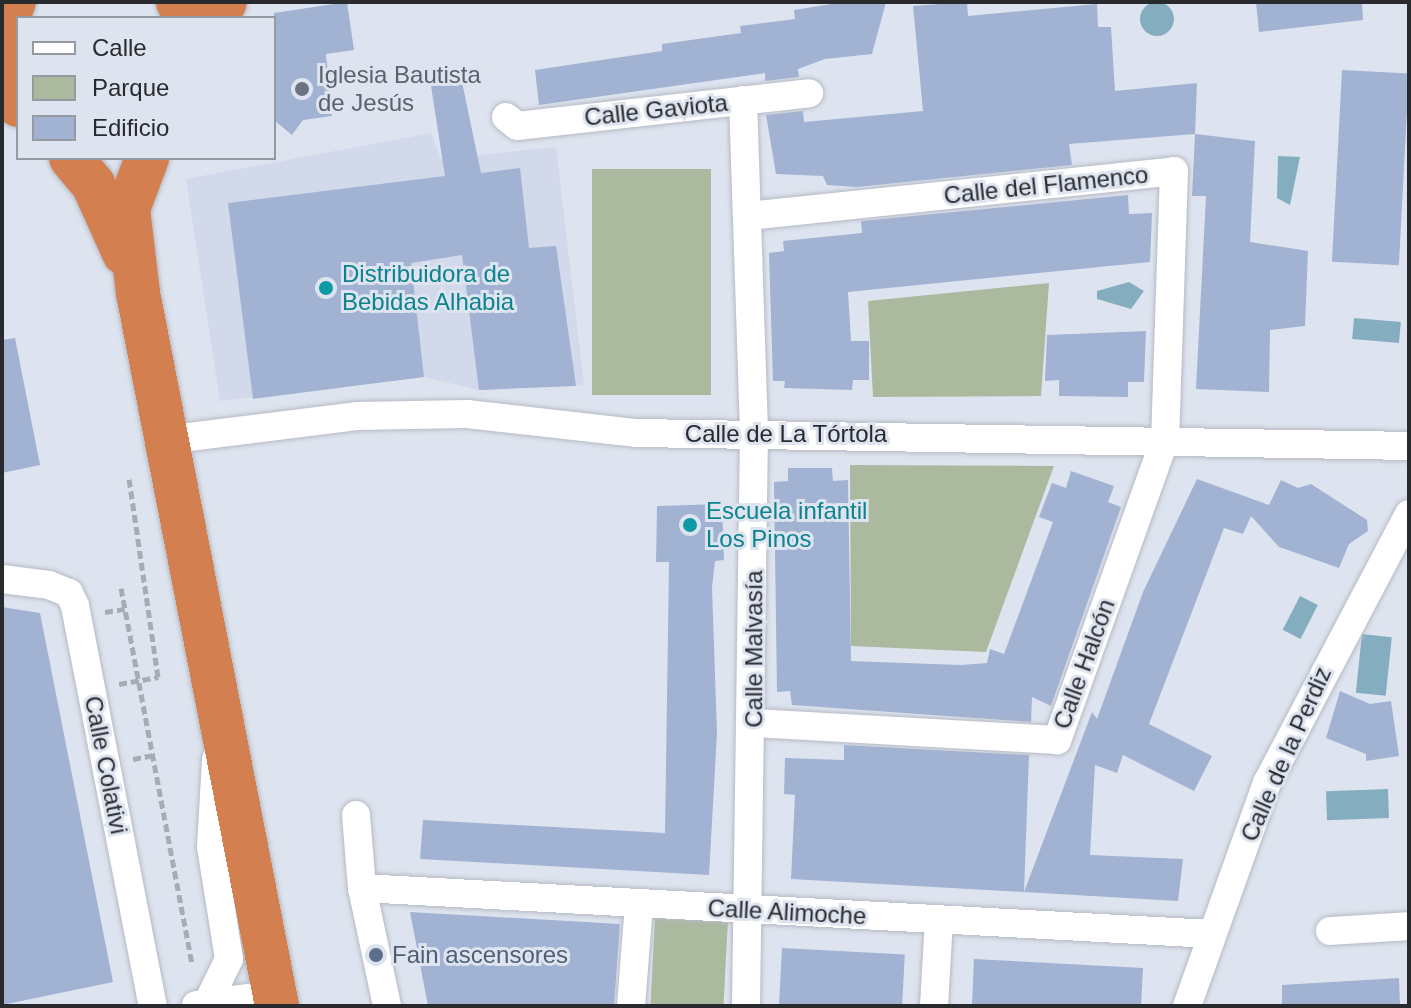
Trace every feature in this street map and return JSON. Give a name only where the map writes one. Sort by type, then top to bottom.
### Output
[{"type":"highway","points":[[2,33],[14,2]]},
{"type":"highway","points":[[2,49],[16,98]]},
{"type":"highway","points":[[73,160],[93,184],[138,293]]},
{"type":"highway","points":[[146,160],[128,209],[138,293],[218,719],[276,1000]]},
{"type":"street","name":"Calle Gaviota","points":[[506,117],[517,126],[809,93]]},
{"type":"street","name":"Calle Malvasía","points":[[743,100],[754,432],[754,723],[746,1006]]},
{"type":"street","name":"Calle del Flamenco","points":[[748,216],[1174,171],[1165,439]]},
{"type":"street","name":"Calle de La Tórtola","points":[[165,440],[357,416],[467,414],[637,433],[754,432],[1409,446]]},
{"type":"street","name":"Calle Halcón","points":[[754,723],[1057,740],[1165,439]]},
{"type":"street","name":"Calle de la Perdiz","points":[[1187,1006],[1212,934],[1309,694],[1409,514]]},
{"type":"street","name":"Calle Colativi","points":[[2,579],[69,593],[153,1006]]},
{"type":"street","points":[[199,1005],[229,959],[211,847],[218,719]]},
{"type":"street","points":[[356,815],[362,888],[387,1006]]},
{"type":"street","name":"Calle Alimoche","points":[[362,888],[1212,934]]},
{"type":"street","points":[[631,1006],[639,904]]},
{"type":"street","points":[[934,1006],[939,920]]},
{"type":"street","points":[[1330,931],[1409,926]]},
{"type":"street","points":[[199,1005],[276,1000]]},
{"type":"path","points":[[106,686],[158,677],[129,479]]},
{"type":"path","points":[[153,829],[166,826]]},
{"type":"shaded area","points":[[431,133],[441,159],[556,147],[584,385],[479,390],[424,377],[220,401],[186,179]]},
{"type":"green space","points":[[592,169],[711,169],[711,395],[592,395]]},
{"type":"green space","points":[[1049,283],[1041,396],[873,397],[868,301]]},
{"type":"green space","points":[[850,465],[1054,466],[986,652],[851,646]]},
{"type":"green space","points":[[655,918],[728,922],[723,1006],[650,1006]]},
{"type":"water","points":[[1157,2],[1169,7],[1174,19],[1169,31],[1157,36],[1145,31],[1140,19],[1145,7]]},
{"type":"water","points":[[1278,156],[1300,157],[1290,205],[1277,198]]},
{"type":"water","points":[[1129,282],[1144,291],[1131,309],[1097,299],[1097,291]]},
{"type":"water","points":[[1354,318],[1401,322],[1399,343],[1352,339]]},
{"type":"water","points":[[1300,596],[1318,605],[1301,639],[1283,630]]},
{"type":"water","points":[[1362,634],[1392,637],[1386,696],[1356,693]]},
{"type":"water","points":[[1388,789],[1389,818],[1327,820],[1326,791]]},
{"type":"building","points":[[347,2],[354,50],[326,54],[332,116],[303,120],[292,135],[276,122],[274,13]]},
{"type":"building","points":[[844,2],[886,2],[872,54],[825,59],[798,69],[799,77],[765,81],[765,73],[539,105],[535,70],[662,51],[662,44],[741,33],[740,26],[795,19],[794,10]]},
{"type":"building","points":[[967,2],[968,16],[1097,4],[1098,27],[1111,27],[1115,91],[1197,83],[1195,134],[1069,144],[1072,165],[857,187],[827,185],[823,176],[776,174],[766,115],[803,111],[804,122],[923,111],[913,6]]},
{"type":"building","points":[[1256,2],[1362,2],[1363,20],[1259,32]]},
{"type":"building","points":[[1342,70],[1409,74],[1399,265],[1332,262]]},
{"type":"building","points":[[462,82],[481,173],[520,168],[529,248],[556,246],[576,386],[479,390],[462,255],[411,263],[424,377],[253,399],[228,203],[445,176],[431,86]]},
{"type":"building","points":[[1195,134],[1255,141],[1250,242],[1308,251],[1305,326],[1270,330],[1269,392],[1196,389],[1206,196],[1192,196]]},
{"type":"building","points":[[1128,195],[1129,214],[1152,213],[1150,262],[848,292],[851,341],[869,341],[869,380],[853,380],[852,390],[784,388],[785,381],[773,381],[769,253],[784,251],[783,241],[862,233],[861,221]]},
{"type":"building","points":[[1146,331],[1144,382],[1128,382],[1128,397],[1059,396],[1059,380],[1045,381],[1047,335]]},
{"type":"building","points":[[15,338],[40,465],[2,473],[2,340]]},
{"type":"building","points":[[788,468],[832,468],[833,481],[848,480],[851,661],[961,665],[987,663],[990,649],[1004,654],[1053,522],[1039,517],[1052,483],[1066,488],[1071,471],[1114,486],[1108,502],[1121,507],[1051,706],[1032,697],[1031,722],[792,705],[790,691],[777,692],[774,482],[788,481]]},
{"type":"building","points":[[1197,479],[1269,505],[1281,480],[1298,488],[1311,484],[1367,520],[1368,531],[1349,544],[1339,568],[1279,547],[1251,516],[1243,534],[1224,528],[1149,724],[1212,756],[1194,791],[1123,755],[1117,773],[1095,765],[1090,855],[1183,859],[1178,901],[1024,892],[1092,712],[1097,719],[1143,592]]},
{"type":"building","points":[[722,504],[724,560],[715,561],[712,587],[717,733],[709,875],[420,859],[423,820],[665,833],[669,562],[656,562],[657,506]]},
{"type":"building","points":[[2,607],[40,613],[113,982],[2,1005]]},
{"type":"building","points":[[1340,691],[1370,704],[1391,701],[1399,756],[1366,761],[1366,754],[1326,738]]},
{"type":"building","points":[[844,745],[1029,755],[1024,892],[791,879],[795,795],[784,794],[785,758],[844,760]]},
{"type":"building","points":[[410,912],[620,924],[614,1006],[428,1006]]},
{"type":"building","points":[[782,948],[905,954],[902,1006],[779,1006]]},
{"type":"building","points":[[974,959],[1143,968],[1141,1006],[972,1004]]},
{"type":"building","points":[[1399,978],[1400,1006],[1282,1006],[1282,985]]},
{"type":"place","name":"Iglesia Bautista de Jesús","points":[[302,89]]},
{"type":"place","name":"Distribuidora de Bebidas Alhabia","points":[[326,288]]},
{"type":"place","name":"Escuela infantil Los Pinos","points":[[690,525]]},
{"type":"place","name":"Fain ascensores","points":[[376,955]]}]
